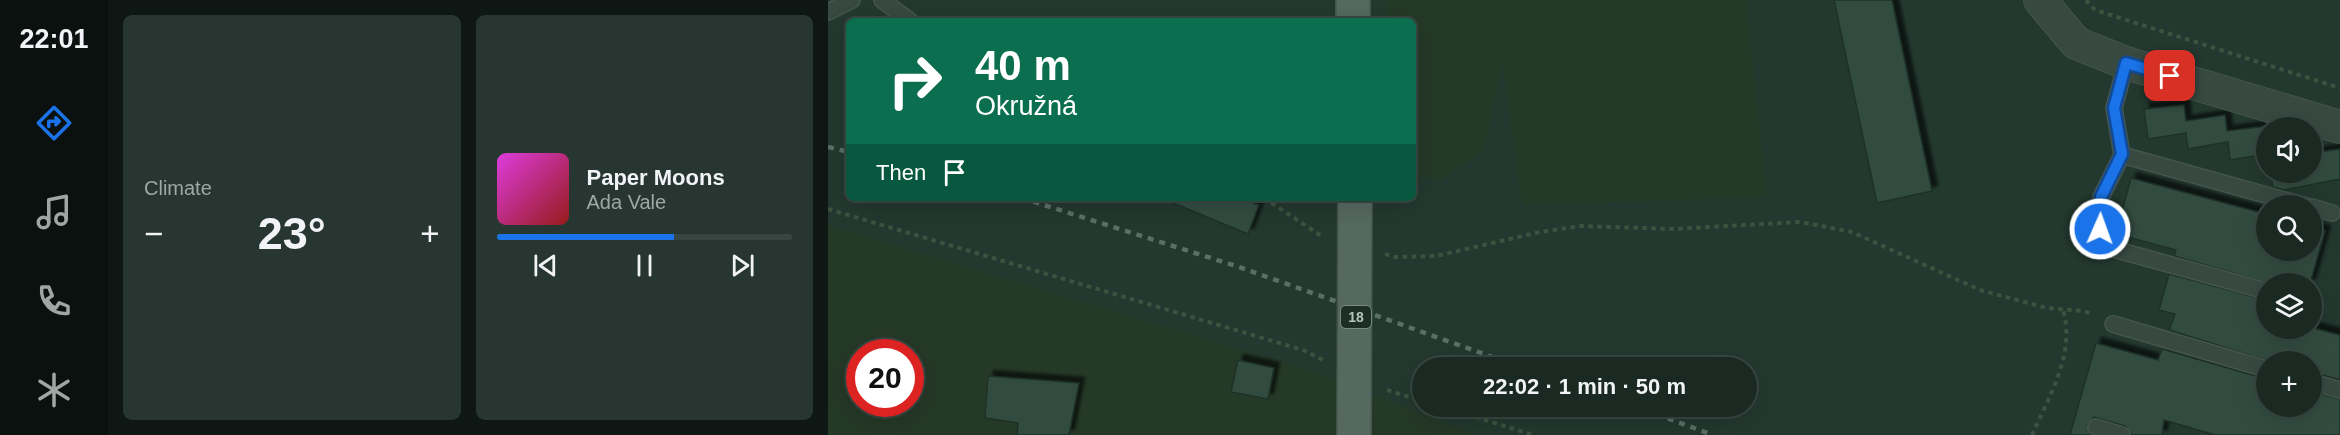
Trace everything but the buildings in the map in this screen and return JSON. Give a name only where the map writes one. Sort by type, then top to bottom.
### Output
[{"type":"main road","points":[[1353,0],[1353,18]]},
{"type":"main road","name":"18","points":[[1354,435],[1355,201]]},
{"type":"street","points":[[2040,0],[2076,43],[2126,63],[2340,127]]},
{"type":"lane","points":[[828,12],[852,0]]},
{"type":"lane","points":[[882,0],[906,18]]},
{"type":"lane","points":[[2126,63],[2114,108],[2122,154],[2101,197],[2099,246],[2256,288]]},
{"type":"lane","points":[[2122,154],[2267,195]]},
{"type":"lane","points":[[2322,210],[2332,213]]},
{"type":"lane","points":[[2113,324],[2256,366]]},
{"type":"lane","points":[[2322,385],[2340,390]]},
{"type":"lane","points":[[2096,428],[2122,435]]},
{"type":"path","points":[[2086,0],[2095,10],[2340,88]]},
{"type":"path","points":[[1268,201],[1319,236],[1330,239]]},
{"type":"path","points":[[828,209],[1303,350],[1332,364]]},
{"type":"path","points":[[1384,254],[1395,257],[1436,256],[1540,232],[1581,226],[1675,229],[1801,222],[1852,232],[1980,290],[2063,310],[2083,311],[2113,324]]},
{"type":"path","points":[[2032,435],[2057,381],[2067,332],[2063,310]]},
{"type":"path","points":[[1380,388],[1412,398]]},
{"type":"path","points":[[1476,417],[1533,435]]},
{"type":"green space","points":[[1386,0],[1746,0],[1767,197],[1522,205],[1502,60],[1484,151],[1439,181],[1416,175],[1416,18],[1387,18]]},
{"type":"green space","points":[[828,225],[1309,370],[1412,410],[1412,417],[1430,417],[1477,435],[828,435]]},
{"type":"railway","points":[[828,147],[846,151]]},
{"type":"railway","points":[[1031,201],[1236,266],[1493,357]]},
{"type":"railway","points":[[1664,417],[1713,435]]},
{"type":"route","points":[[2100,229],[2101,197],[2122,154],[2114,108],[2126,63],[2170,76]]}]
